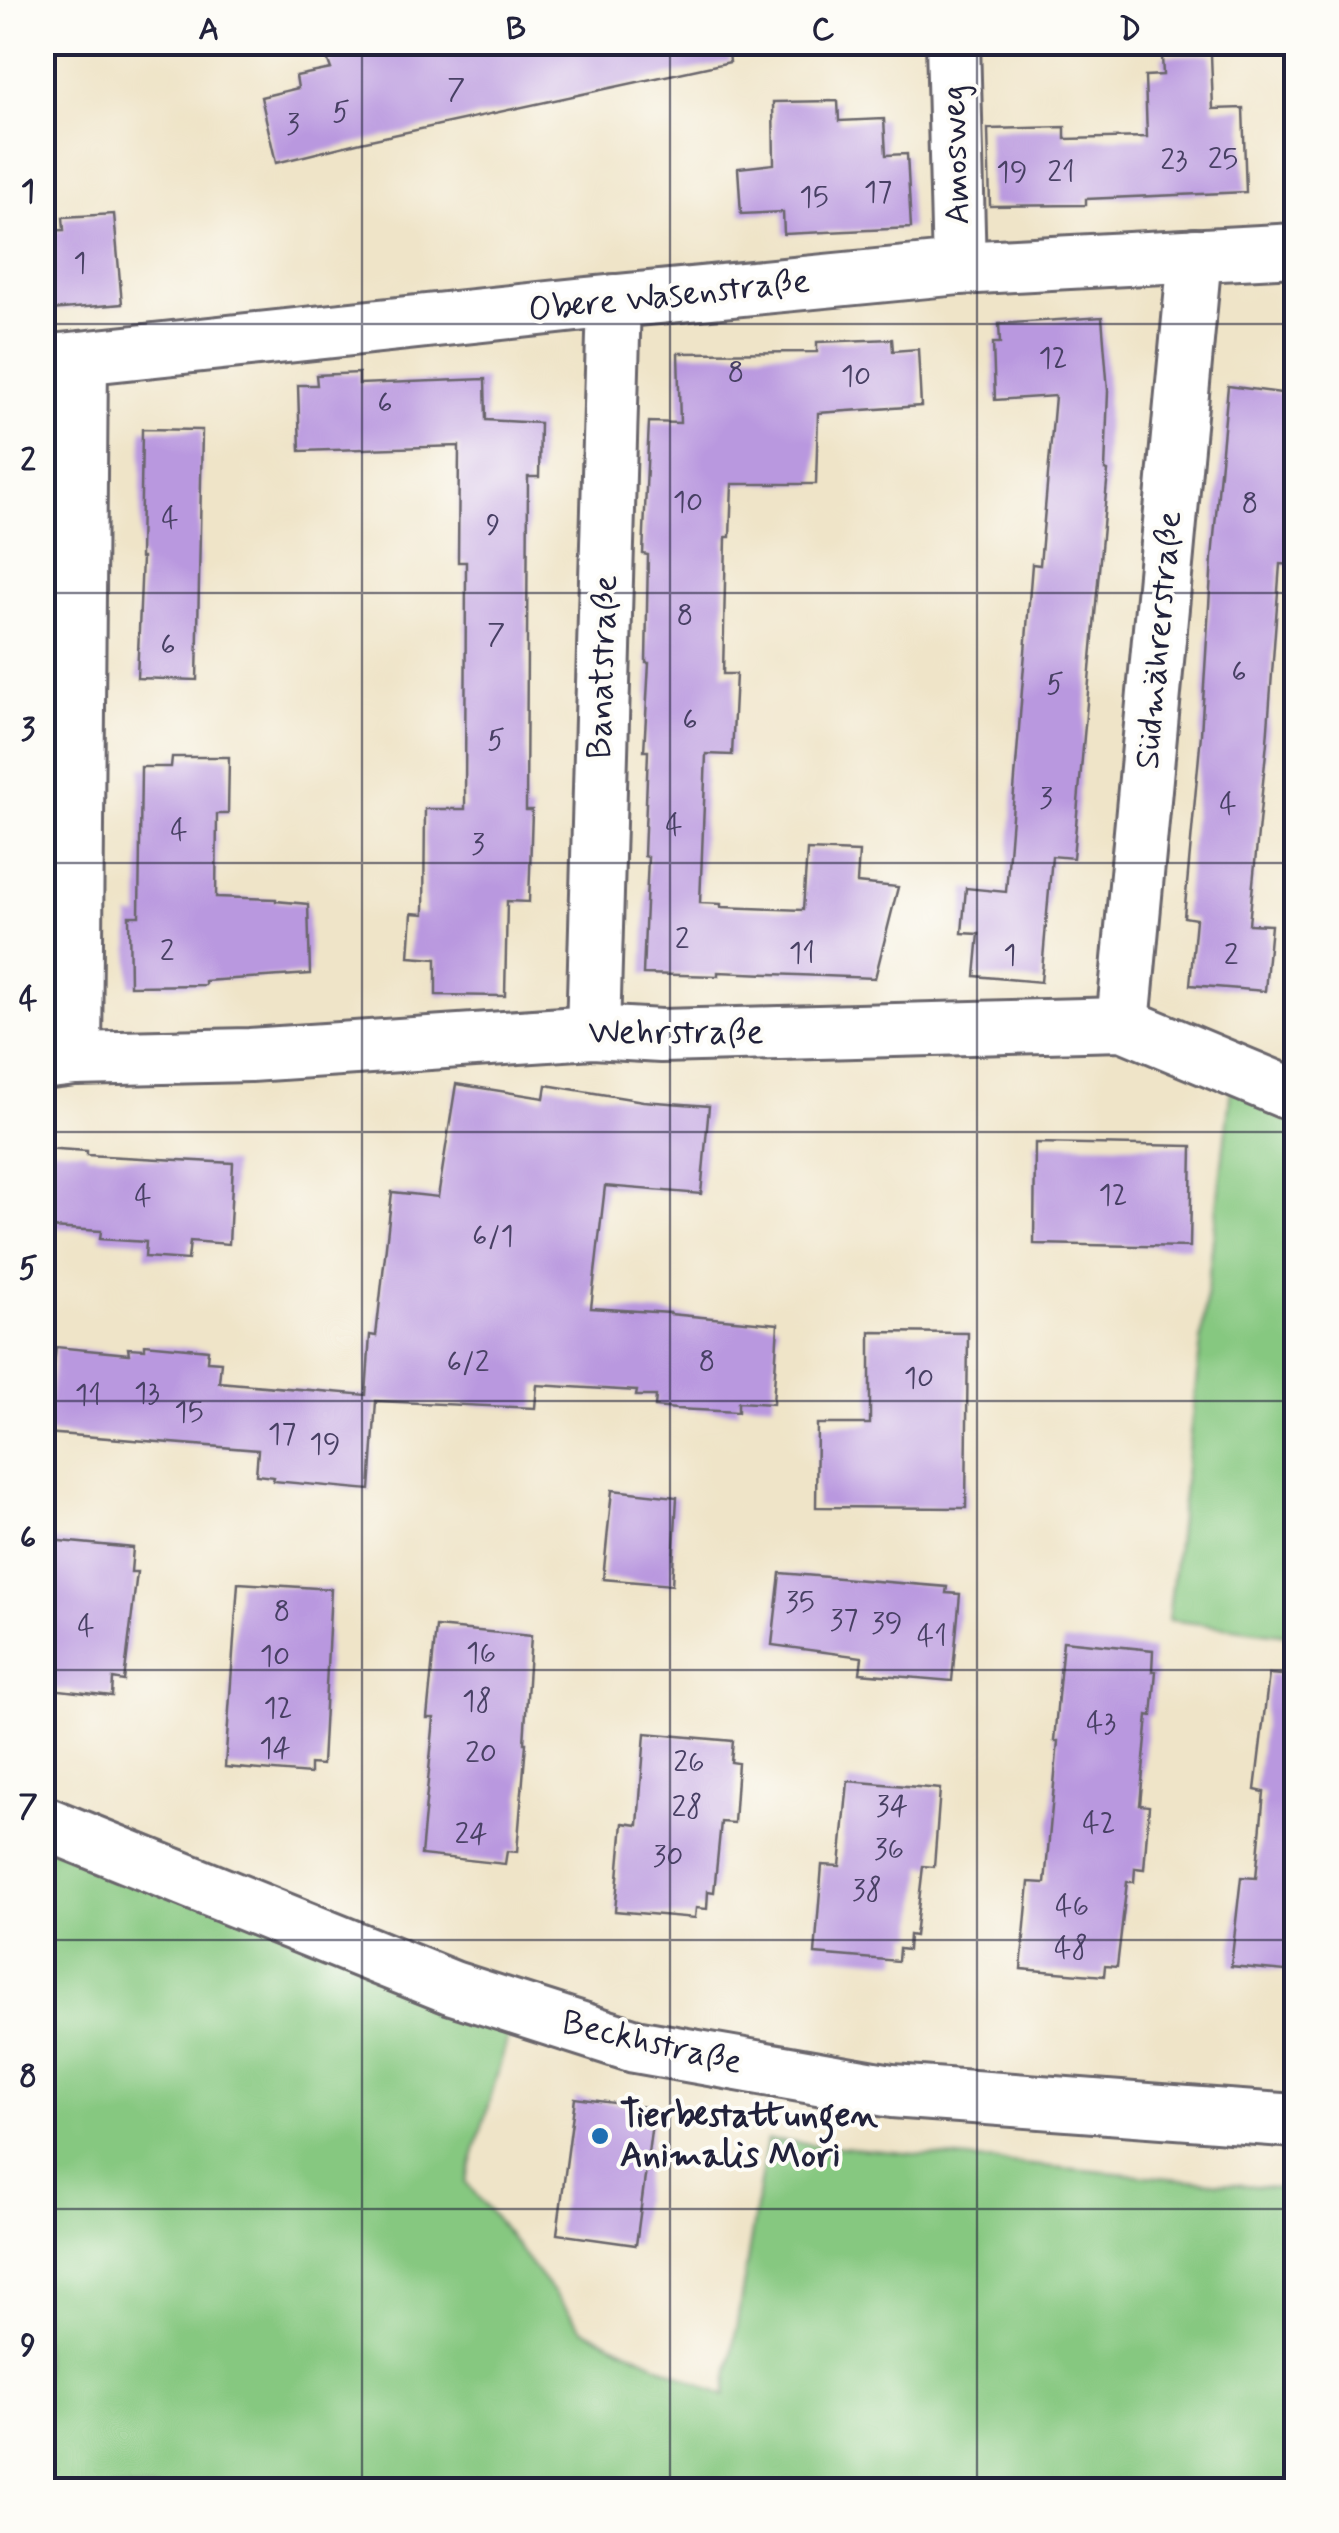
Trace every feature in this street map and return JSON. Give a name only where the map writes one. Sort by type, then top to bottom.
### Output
[{"type":"street","name":"Amosweg","points":[[953,42],[959,268]]},
{"type":"street","name":"Obere Wasenstraße","points":[[62,360],[959,268],[1296,250]]},
{"type":"street","name":"Südmährerstraße","points":[[1123,1024],[1195,255]]},
{"type":"street","name":"Banatstraße","points":[[592,1032],[614,301]]},
{"type":"street","points":[[59,1061],[62,360]]},
{"type":"street","name":"Wehrstraße","points":[[59,1061],[250,1055],[592,1032],[661,1036],[1123,1024],[1296,1096]]},
{"type":"street","name":"Beckhstraße","points":[[42,1822],[453,1988],[635,2046],[892,2091],[1296,2121]]},
{"type":"green space","points":[[1231,1088],[1296,1116],[1296,1636],[1168,1620]]},
{"type":"green space","points":[[42,1814],[516,2009],[466,2182],[582,2329],[725,2396],[767,2140],[1296,2190],[1296,2490],[43,2490]]},
{"type":"building","points":[[321,42],[728,42],[730,62],[276,163],[261,97],[298,88],[296,76],[331,69]]},
{"type":"building","points":[[1211,54],[1213,109],[1243,108],[1246,192],[1086,199],[1086,205],[990,206],[988,129],[1065,127],[1065,139],[1147,137],[1145,76],[1163,75],[1162,56]]},
{"type":"building","points":[[838,101],[839,121],[884,119],[886,155],[907,154],[911,228],[784,234],[783,212],[741,214],[738,168],[774,164],[773,102]]},
{"type":"building","points":[[114,214],[122,304],[51,310],[50,295],[42,295],[42,231],[64,230],[63,217]]},
{"type":"building","points":[[1102,317],[1108,391],[1108,471],[1073,858],[1052,856],[1041,982],[975,976],[979,934],[962,933],[966,888],[1006,892],[1032,564],[1040,565],[1055,396],[995,400],[993,343],[1000,343],[999,324]]},
{"type":"building","points":[[892,339],[893,351],[918,349],[921,406],[818,413],[816,484],[732,484],[730,537],[726,537],[723,674],[736,674],[732,755],[706,754],[700,903],[803,910],[807,850],[859,852],[857,883],[898,887],[875,978],[718,972],[718,976],[643,974],[648,857],[644,856],[648,751],[644,751],[649,663],[648,555],[643,554],[649,422],[680,423],[678,353],[817,352],[817,342]]},
{"type":"building","points":[[359,373],[359,384],[485,379],[486,420],[540,423],[539,477],[528,477],[526,810],[532,810],[529,902],[507,901],[505,996],[436,995],[436,959],[409,957],[412,913],[424,914],[425,809],[465,809],[466,562],[458,562],[459,446],[300,451],[298,385],[317,385],[316,375]]},
{"type":"building","points":[[1228,386],[1296,395],[1296,565],[1280,564],[1249,924],[1271,925],[1265,991],[1190,985],[1196,919],[1184,917]]},
{"type":"building","points":[[142,429],[202,430],[197,680],[137,678]]},
{"type":"building","points":[[172,757],[229,757],[228,814],[217,814],[216,897],[308,904],[310,974],[205,981],[205,985],[130,986],[129,916],[139,916],[141,767],[171,767]]},
{"type":"building","points":[[456,1084],[544,1098],[546,1085],[643,1101],[709,1106],[701,1194],[605,1186],[591,1308],[778,1324],[773,1404],[738,1402],[738,1412],[677,1409],[655,1407],[656,1396],[636,1396],[637,1391],[537,1385],[535,1408],[376,1401],[370,1490],[273,1481],[274,1477],[256,1475],[258,1450],[46,1433],[56,1347],[129,1354],[128,1348],[145,1349],[145,1344],[208,1350],[207,1361],[221,1362],[219,1382],[366,1395],[370,1335],[376,1336],[392,1192],[438,1197]]},
{"type":"building","points":[[1035,1143],[1192,1146],[1190,1247],[1034,1244]]},
{"type":"building","points":[[42,1148],[87,1151],[87,1155],[233,1163],[229,1244],[190,1241],[188,1260],[145,1257],[146,1242],[100,1239],[101,1231],[52,1228],[53,1220],[42,1219]]},
{"type":"building","points":[[870,1332],[968,1333],[966,1508],[816,1507],[817,1424],[870,1424]]},
{"type":"building","points":[[612,1490],[677,1497],[672,1585],[603,1579]]},
{"type":"building","points":[[49,1540],[133,1548],[131,1572],[137,1572],[124,1681],[113,1679],[112,1696],[42,1688],[42,1602]]},
{"type":"building","points":[[780,1573],[947,1587],[946,1593],[960,1594],[952,1681],[860,1673],[862,1657],[772,1645]]},
{"type":"building","points":[[238,1583],[331,1589],[322,1765],[310,1764],[310,1774],[225,1767]]},
{"type":"building","points":[[436,1627],[531,1636],[517,1852],[507,1851],[505,1864],[421,1855],[434,1718],[427,1718]]},
{"type":"building","points":[[1063,1641],[1153,1650],[1152,1671],[1156,1671],[1140,1805],[1149,1806],[1144,1869],[1135,1868],[1134,1882],[1127,1882],[1117,1967],[1105,1966],[1104,1976],[1021,1969],[1029,1882],[1045,1883]]},
{"type":"building","points":[[1269,1674],[1296,1676],[1296,1972],[1231,1966],[1241,1877],[1256,1878],[1264,1792],[1255,1790]]},
{"type":"building","points":[[645,1733],[733,1741],[731,1762],[738,1763],[734,1823],[721,1822],[714,1892],[708,1891],[707,1909],[696,1908],[695,1918],[615,1911],[623,1823],[638,1825]]},
{"type":"building","points":[[848,1781],[940,1789],[934,1867],[923,1866],[915,1936],[909,1935],[908,1950],[899,1949],[898,1961],[815,1954],[822,1865],[840,1866]]},
{"type":"building","points":[[575,2098],[654,2108],[636,2245],[557,2234]]},
{"type":"place","name":"Tierbestattungen Animalis Mori","points":[[600,2136]]}]
